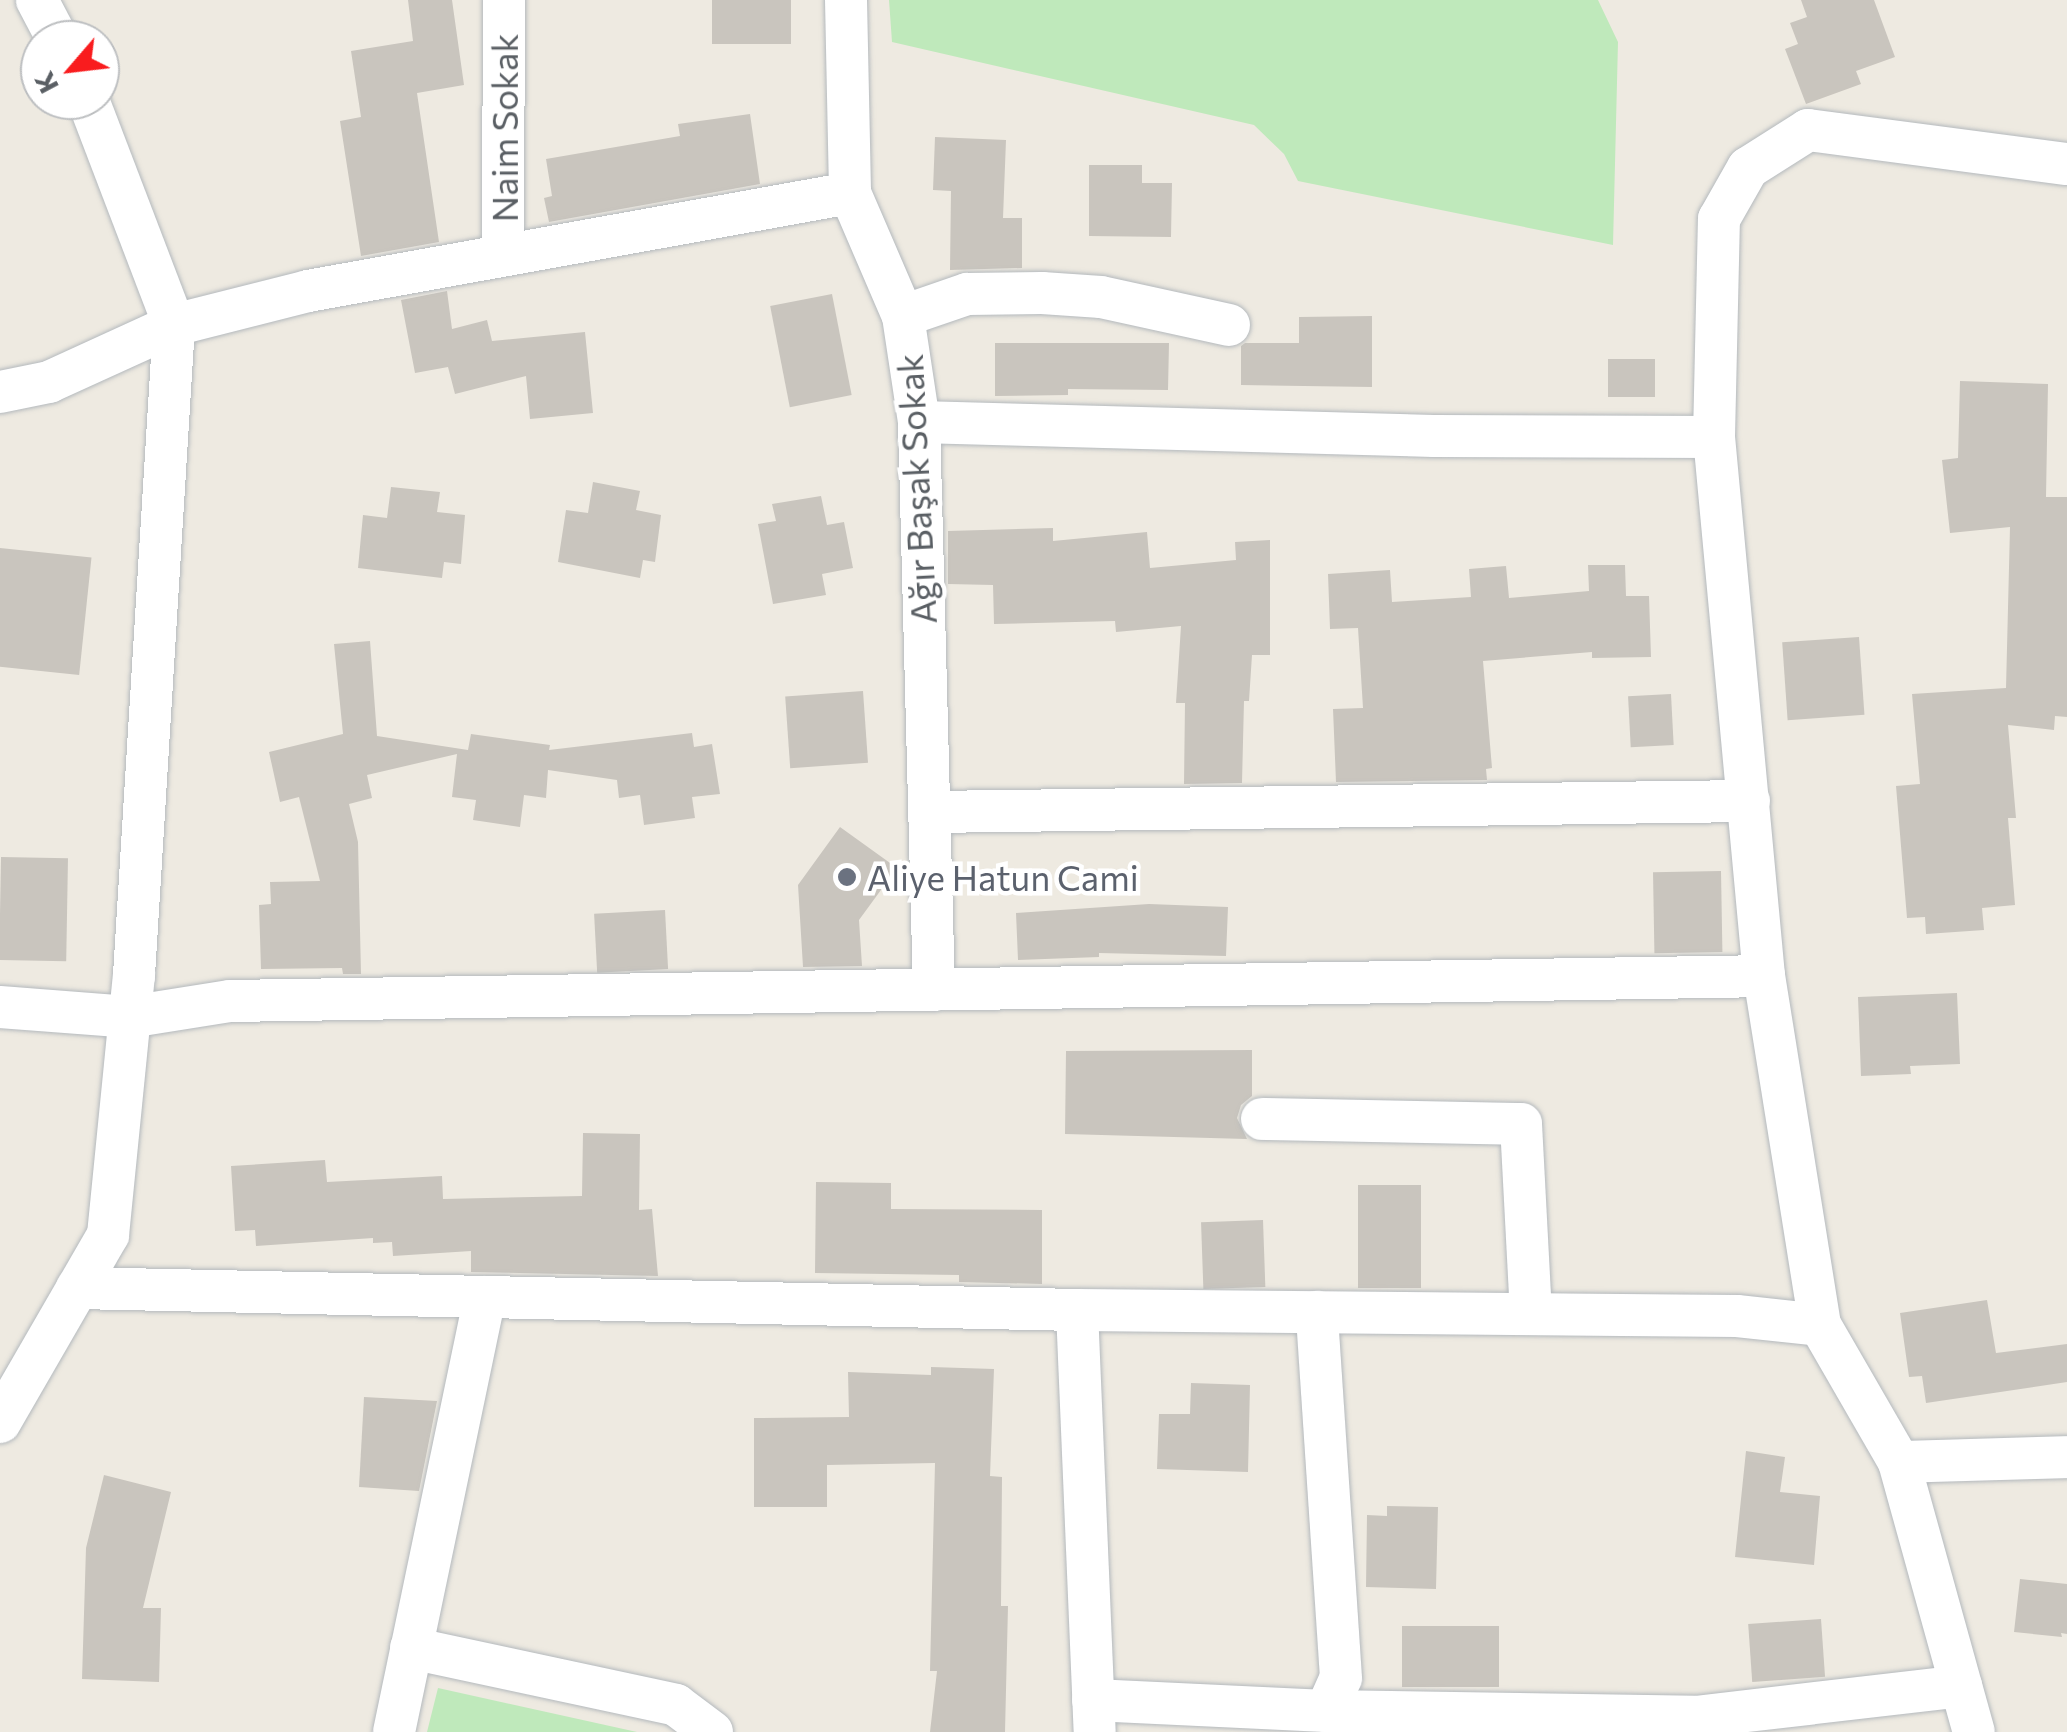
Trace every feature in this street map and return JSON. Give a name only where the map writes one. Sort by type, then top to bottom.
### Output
[{"type":"street","name":"Naim Sokak","points":[[503,256],[504,0]]},
{"type":"street","name":"Ağır Başak Sokak","points":[[846,0],[850,192],[904,316],[919,422],[934,990]]},
{"type":"street","points":[[0,1422],[108,1235],[129,1017],[174,326],[96,120]]},
{"type":"street","points":[[1974,1732],[1900,1462],[1820,1325],[1764,976],[1714,437],[1719,219],[1748,168],[1808,130],[2067,164]]},
{"type":"street","points":[[0,392],[50,382],[174,326],[308,291],[850,192]]},
{"type":"street","points":[[904,316],[967,294],[1042,292],[1101,297],[1229,325]]},
{"type":"street","points":[[919,422],[1434,436],[1714,437]]},
{"type":"street","points":[[930,812],[1749,801]]},
{"type":"street","points":[[0,1007],[129,1017],[230,1001],[1764,976]]},
{"type":"street","points":[[1262,1119],[1521,1124],[1531,1314]]},
{"type":"street","points":[[77,1288],[1077,1310],[1737,1316],[1820,1325]]},
{"type":"street","points":[[394,1732],[484,1297]]},
{"type":"street","points":[[1077,1310],[1094,1716],[1326,1711],[1694,1717],[1961,1686]]},
{"type":"street","points":[[1317,1312],[1340,1678],[1326,1711]]},
{"type":"street","points":[[1900,1462],[2067,1457]]},
{"type":"street","points":[[411,1648],[676,1705],[712,1732]]},
{"type":"green space","points":[[889,0],[1598,0],[1618,42],[1613,245],[1298,181],[1284,154],[1254,125],[892,42]]},
{"type":"green space","points":[[438,1688],[637,1732],[427,1732]]},
{"type":"building","points":[[408,0],[452,0],[464,85],[417,93],[439,242],[361,256],[340,121],[361,117],[351,51],[413,41]]},
{"type":"building","points":[[712,0],[791,0],[791,44],[712,44]]},
{"type":"building","points":[[1801,0],[1874,0],[1895,57],[1856,71],[1861,84],[1806,104],[1785,49],[1798,44],[1790,23],[1807,17]]},
{"type":"building","points":[[750,114],[760,184],[549,222],[544,198],[552,196],[546,159],[680,136],[678,124]]},
{"type":"building","points":[[935,137],[1006,140],[1003,218],[1022,218],[1022,268],[950,270],[951,191],[933,190]]},
{"type":"building","points":[[1089,165],[1142,165],[1142,183],[1172,183],[1171,237],[1089,236]]},
{"type":"building","points":[[447,291],[452,329],[487,320],[492,341],[585,332],[593,413],[530,419],[526,376],[455,394],[448,367],[415,373],[401,300]]},
{"type":"building","points":[[832,294],[852,395],[790,407],[770,306]]},
{"type":"building","points":[[1372,316],[1372,387],[1241,385],[1241,346],[1245,343],[1299,343],[1299,317]]},
{"type":"building","points":[[995,343],[1169,343],[1168,390],[1068,389],[1068,395],[995,396]]},
{"type":"building","points":[[1608,359],[1655,359],[1655,397],[1608,397]]},
{"type":"building","points":[[1960,381],[2048,384],[2046,497],[2067,497],[2067,717],[2055,716],[2054,730],[2008,725],[2016,818],[2008,818],[2015,905],[1982,908],[1984,930],[1926,934],[1925,917],[1907,918],[1896,786],[1920,784],[1912,694],[2006,688],[2010,527],[1950,533],[1942,460],[1958,458]]},
{"type":"building","points":[[593,482],[640,491],[636,510],[661,515],[655,562],[643,560],[640,578],[558,562],[566,510],[588,513]]},
{"type":"building","points":[[391,487],[440,492],[437,512],[465,515],[461,564],[444,562],[442,578],[358,568],[363,515],[387,518]]},
{"type":"building","points":[[821,496],[827,525],[844,522],[853,568],[822,574],[826,595],[773,604],[758,524],[776,521],[772,504]]},
{"type":"building","points":[[1053,528],[1053,541],[1147,532],[1150,568],[1236,560],[1235,542],[1270,540],[1270,655],[1252,655],[1249,701],[1244,701],[1242,783],[1184,784],[1185,703],[1176,703],[1181,626],[1116,632],[1115,621],[994,624],[993,585],[948,584],[948,531]]},
{"type":"building","points":[[0,548],[91,558],[79,675],[0,667]]},
{"type":"building","points":[[1588,565],[1625,565],[1626,596],[1649,596],[1651,657],[1592,658],[1592,652],[1483,661],[1492,768],[1486,769],[1487,780],[1336,782],[1333,709],[1363,708],[1358,628],[1330,629],[1328,574],[1390,570],[1392,602],[1471,597],[1469,569],[1506,566],[1509,598],[1589,591]]},
{"type":"building","points":[[1859,637],[1864,715],[1788,720],[1782,642]]},
{"type":"building","points":[[370,641],[377,736],[468,750],[471,734],[550,745],[549,750],[692,733],[694,747],[712,744],[720,794],[692,797],[695,818],[644,825],[640,795],[619,798],[617,780],[548,770],[546,798],[524,795],[520,827],[473,820],[476,800],[452,797],[457,754],[367,775],[372,798],[349,804],[358,842],[361,974],[343,974],[342,968],[261,969],[259,905],[271,904],[270,882],[320,881],[299,797],[280,802],[269,752],[343,734],[334,644]]},
{"type":"building","points":[[863,691],[868,763],[790,768],[785,696]]},
{"type":"building","points":[[1671,694],[1674,745],[1631,747],[1628,696]]},
{"type":"building","name":"Aliye Hatun Cami","points":[[840,827],[897,868],[859,920],[862,966],[803,967],[798,885]]},
{"type":"building","points":[[1,857],[68,858],[66,961],[0,960]]},
{"type":"building","points":[[1721,871],[1722,952],[1654,953],[1653,872]]},
{"type":"building","points":[[1149,904],[1228,907],[1226,956],[1099,953],[1099,957],[1018,960],[1016,913]]},
{"type":"building","points":[[665,910],[668,969],[597,973],[594,914]]},
{"type":"building","points":[[1957,993],[1960,1064],[1910,1066],[1911,1074],[1861,1076],[1858,997]]},
{"type":"building","points":[[1252,1050],[1252,1096],[1241,1105],[1237,1118],[1247,1139],[1065,1134],[1066,1051]]},
{"type":"building","points":[[583,1133],[640,1134],[639,1210],[652,1209],[658,1276],[471,1272],[471,1251],[393,1256],[392,1242],[373,1243],[373,1238],[256,1246],[255,1230],[235,1231],[231,1166],[325,1160],[327,1182],[442,1176],[443,1199],[582,1196]]},
{"type":"building","points":[[816,1182],[891,1183],[891,1209],[1042,1210],[1042,1284],[959,1282],[959,1275],[815,1273]]},
{"type":"building","points":[[1358,1185],[1421,1185],[1421,1288],[1358,1288]]},
{"type":"building","points":[[1263,1220],[1265,1287],[1203,1289],[1201,1222]]},
{"type":"building","points":[[1987,1300],[1996,1353],[2067,1344],[2067,1382],[1926,1403],[1922,1376],[1909,1377],[1900,1313]]},
{"type":"building","points":[[931,1367],[994,1369],[990,1476],[1002,1477],[1001,1606],[1008,1606],[1005,1732],[930,1732],[937,1671],[930,1671],[935,1463],[827,1465],[827,1507],[754,1507],[754,1418],[849,1417],[848,1372],[931,1375]]},
{"type":"building","points":[[1191,1383],[1250,1385],[1248,1472],[1157,1469],[1159,1414],[1190,1414]]},
{"type":"building","points":[[364,1397],[437,1401],[419,1491],[359,1487]]},
{"type":"building","points":[[1746,1451],[1785,1457],[1780,1492],[1820,1496],[1814,1565],[1735,1557]]},
{"type":"building","points":[[104,1475],[171,1492],[143,1608],[161,1608],[159,1682],[82,1679],[86,1548]]},
{"type":"building","points":[[1387,1506],[1438,1507],[1436,1589],[1366,1587],[1367,1515],[1387,1516]]},
{"type":"building","points":[[2020,1579],[2067,1584],[2067,1634],[2061,1633],[2062,1637],[2014,1632]]},
{"type":"building","points":[[1821,1619],[1825,1677],[1752,1682],[1748,1624]]},
{"type":"building","points":[[1402,1626],[1499,1626],[1499,1687],[1402,1687]]},
{"type":"place","name":"Aliye Hatun Cami","points":[[847,877]]}]
